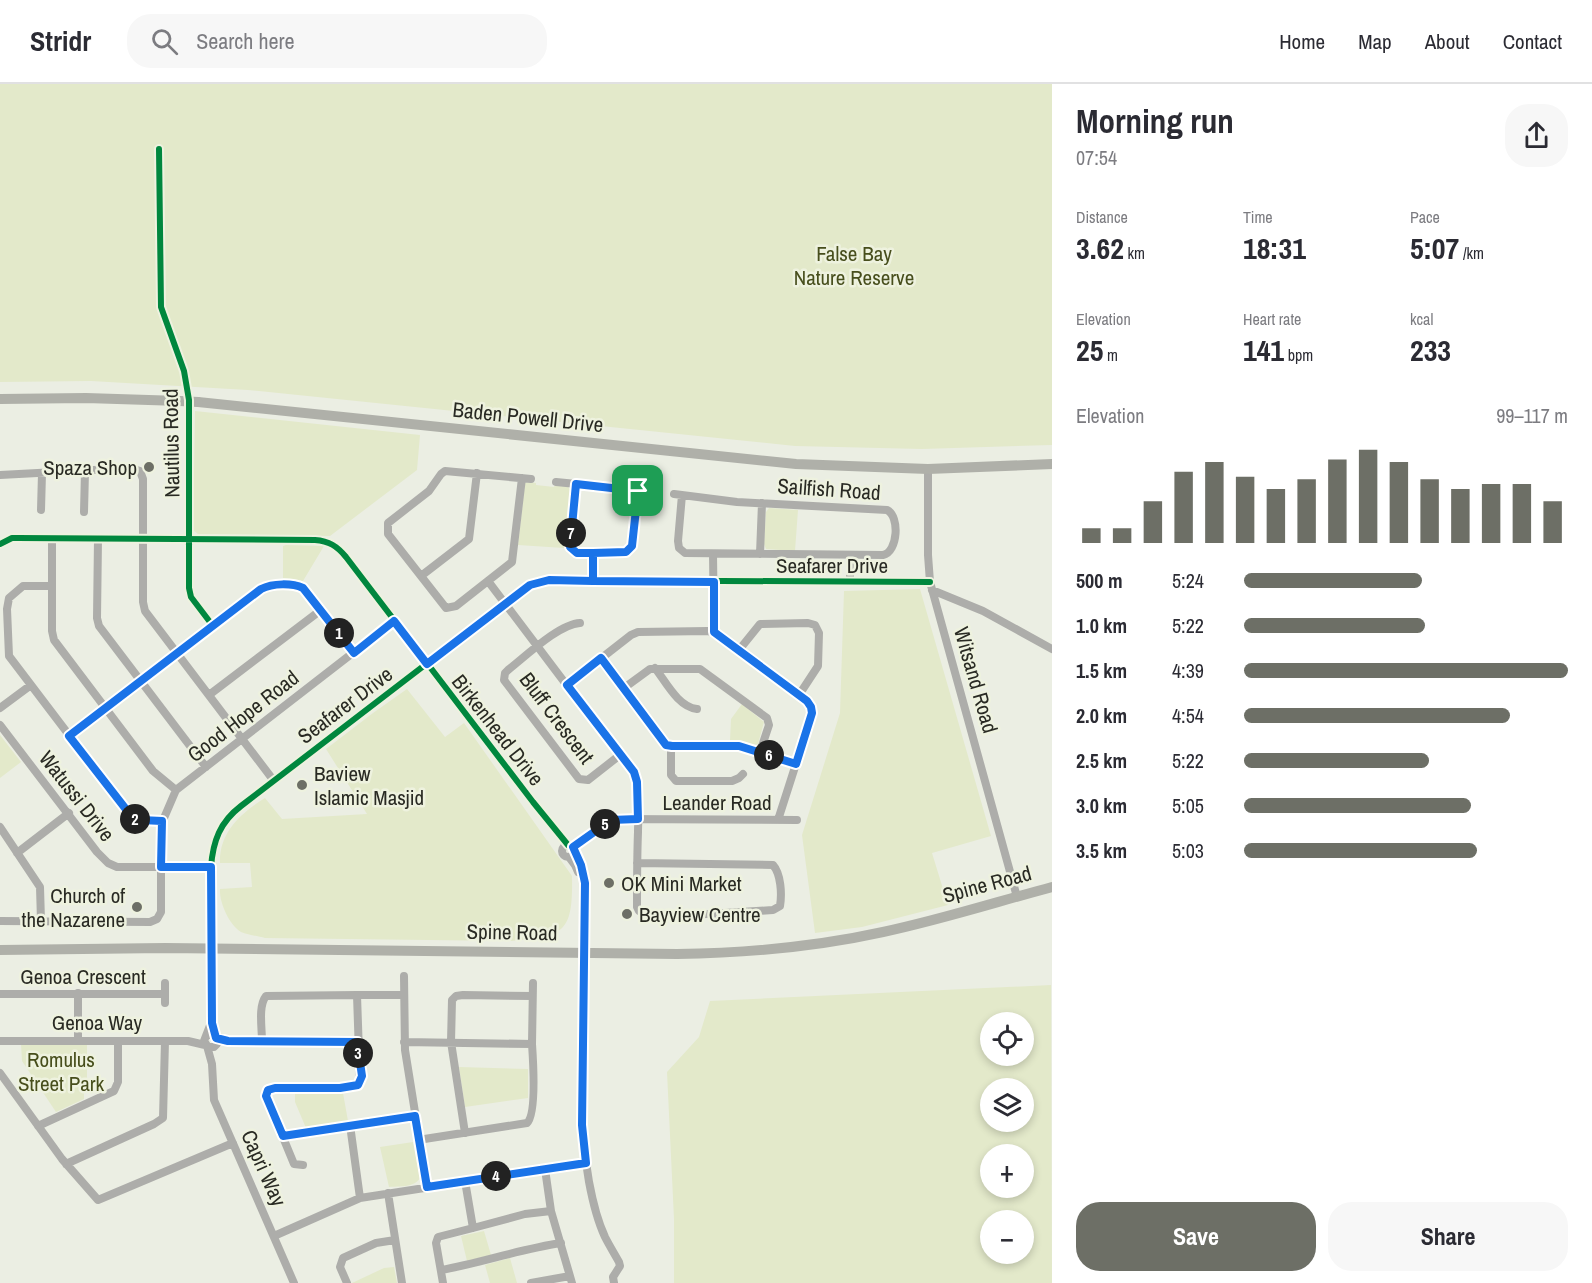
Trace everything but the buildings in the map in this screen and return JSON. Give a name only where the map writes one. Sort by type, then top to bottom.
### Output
[{"type":"main road","name":"Baden Powell Drive","points":[[0,399],[86,398],[198,402],[779,463],[928,469],[1052,464]]},
{"type":"main road","name":"Spine Road","points":[[0,950],[212,948],[704,954],[800,946],[884,932],[1052,887]]},
{"type":"street","name":"Nautilus Road","points":[[159,149],[161,307],[184,371],[188,390],[189,593],[213,626]]},
{"type":"street","points":[[0,475],[131,468],[141,471],[146,614],[274,781]]},
{"type":"street","name":"Witsand Road","points":[[928,469],[928,555],[931,586],[1017,897]]},
{"type":"street","points":[[448,470],[477,473],[526,478],[512,562],[456,606],[449,608],[444,606],[388,534],[388,523],[426,494],[443,472],[448,470]]},
{"type":"street","points":[[84,512],[85,471]]},
{"type":"street","points":[[41,510],[42,473]]},
{"type":"street","points":[[421,576],[469,539],[477,473]]},
{"type":"street","points":[[556,482],[648,491]]},
{"type":"street","points":[[576,484],[570,547],[577,553],[626,552],[632,546],[638,491]]},
{"type":"street","name":"Sailfish Road","points":[[678,495],[762,503],[892,512],[895,519],[894,544],[890,552],[883,555],[689,554],[679,548],[678,495]]},
{"type":"street","points":[[760,554],[762,503]]},
{"type":"street","points":[[0,544],[12,538],[142,539]]},
{"type":"street","points":[[52,538],[51,586],[54,640],[153,771],[176,790]]},
{"type":"street","points":[[98,539],[98,622],[206,767]]},
{"type":"street","name":"Birkenhead Drive","points":[[142,539],[329,542],[340,550],[570,850],[584,873],[582,1125],[586,1163],[600,1224],[620,1266],[613,1277],[614,1283]]},
{"type":"street","points":[[593,553],[593,581]]},
{"type":"street","points":[[713,554],[714,632]]},
{"type":"street","points":[[850,555],[850,582]]},
{"type":"street","name":"Seafarer Drive","points":[[212,948],[211,867],[214,845],[224,823],[237,808],[504,603],[535,583],[549,580],[850,582],[931,586]]},
{"type":"street","points":[[488,582],[636,777],[639,911],[645,915],[773,910],[780,906],[777,871],[773,865],[638,863]]},
{"type":"street","points":[[69,736],[261,589],[271,585],[300,586],[354,653]]},
{"type":"street","points":[[51,586],[23,586],[11,595],[8,602],[8,653],[132,817],[162,821]]},
{"type":"street","points":[[931,586],[983,611],[1052,649]]},
{"type":"street","points":[[209,695],[321,610]]},
{"type":"street","name":"Good Hope Road","points":[[41,921],[155,921],[161,912],[162,821],[176,790],[394,621]]},
{"type":"street","points":[[538,647],[563,627],[580,623]]},
{"type":"street","points":[[739,650],[760,624],[808,623],[815,625],[819,633],[818,666],[799,695]]},
{"type":"street","points":[[567,685],[638,632],[714,632],[810,704],[812,713],[778,820]]},
{"type":"street","name":"Bluff Crescent","points":[[538,647],[505,673],[504,680],[512,692],[579,779],[588,780],[620,755]]},
{"type":"street","points":[[601,658],[664,743],[671,746],[739,746],[796,764]]},
{"type":"street","points":[[624,688],[645,671],[655,668],[703,670],[767,718],[769,725],[760,752]]},
{"type":"street","points":[[655,668],[682,703],[697,709]]},
{"type":"street","points":[[0,708],[31,685]]},
{"type":"street","name":"Watussi Drive","points":[[0,725],[97,852],[108,863],[117,867],[211,867]]},
{"type":"street","points":[[671,746],[671,775],[675,781],[732,781],[743,774]]},
{"type":"street","points":[[17,853],[69,813]]},
{"type":"street","name":"Leander Road","points":[[570,850],[611,820],[797,820]]},
{"type":"street","points":[[0,826],[40,887],[41,921],[0,921]]},
{"type":"street","name":"Capri Way","points":[[212,948],[211,1041],[214,1100],[294,1283]]},
{"type":"street","points":[[404,976],[404,1042],[427,1187]]},
{"type":"street","name":"Genoa Crescent","points":[[0,994],[78,993],[165,998],[165,983]]},
{"type":"street","points":[[418,1140],[527,1124],[531,1119],[532,983]]},
{"type":"street","points":[[78,993],[78,1040]]},
{"type":"street","points":[[303,1165],[294,1164],[266,1096],[268,1090],[275,1088],[340,1088],[358,1085],[362,1076],[357,1042],[357,995]]},
{"type":"street","points":[[262,1041],[262,1007],[266,996],[404,995]]},
{"type":"street","points":[[465,1133],[451,1042],[450,1006],[456,996],[532,996]]},
{"type":"street","name":"Genoa Way","points":[[0,1041],[357,1042]]},
{"type":"street","points":[[38,1126],[114,1090],[118,1082],[118,1041]]},
{"type":"street","points":[[66,1164],[163,1118],[165,1041]]},
{"type":"street","points":[[404,1042],[532,1044]]},
{"type":"street","points":[[0,1072],[66,1164],[96,1199],[100,1200],[233,1143]]},
{"type":"street","points":[[283,1136],[415,1116]]},
{"type":"street","points":[[350,1125],[360,1198]]},
{"type":"street","points":[[274,1236],[360,1198],[586,1163]]},
{"type":"street","points":[[531,1283],[571,1280],[551,1211],[545,1169]]},
{"type":"street","points":[[465,1181],[473,1228]]},
{"type":"street","points":[[388,1193],[402,1283]]},
{"type":"street","points":[[443,1283],[436,1243],[438,1237],[525,1214],[551,1211]]},
{"type":"street","points":[[347,1283],[340,1267],[340,1262],[344,1258],[376,1244],[395,1240]]},
{"type":"street","points":[[441,1270],[561,1243]]},
{"type":"green space","name":"False Bay Nature Reserve","points":[[0,84],[1052,84],[1052,445],[922,449],[795,446],[248,390],[91,381],[0,382]]},
{"type":"green space","points":[[195,411],[420,435],[417,470],[330,536],[198,534],[193,530]]},
{"type":"green space","points":[[525,483],[554,487],[555,485],[567,486],[570,489],[564,548],[518,545]]},
{"type":"green space","points":[[769,508],[798,510],[795,551],[766,549],[764,544],[766,512]]},
{"type":"green space","points":[[283,546],[324,546],[303,581],[283,582]]},
{"type":"green space","points":[[920,589],[991,836],[932,853],[948,905],[862,927],[815,933],[802,835],[840,713],[844,591]]},
{"type":"green space","points":[[407,689],[445,737],[464,723],[572,876],[570,909],[562,928],[543,937],[511,941],[265,938],[241,932],[226,913],[220,889],[252,887],[250,863],[220,863],[223,842],[233,824],[265,798],[282,819],[367,814],[326,749]]},
{"type":"green space","points":[[742,704],[764,722],[758,744],[730,741],[731,719]]},
{"type":"green space","points":[[0,735],[21,762],[0,778]]},
{"type":"green space","points":[[1051,985],[1052,1283],[674,1283],[674,1219],[667,1072],[699,1037],[710,1001]]},
{"type":"green space","name":"Romulus Street Park","points":[[21,1044],[87,1044],[87,1093],[84,1093],[84,1099],[56,1112],[22,1061]]},
{"type":"green space","points":[[459,1067],[528,1069],[528,1098],[465,1107]]},
{"type":"green space","points":[[295,1093],[343,1093],[348,1121],[306,1128],[295,1102]]},
{"type":"green space","points":[[413,1142],[420,1178],[410,1185],[389,1187],[380,1147]]},
{"type":"green space","points":[[484,1231],[491,1255],[467,1261],[461,1236]]},
{"type":"green space","points":[[510,1258],[517,1283],[490,1283],[485,1265]]},
{"type":"green space","points":[[394,1267],[397,1283],[352,1283],[384,1268]]},
{"type":"cycle path","points":[[159,149],[161,307],[184,371],[189,400],[189,588],[191,597],[213,626]]},
{"type":"cycle path","points":[[0,544],[12,538],[18,538],[315,540],[332,545],[346,557],[568,845]]},
{"type":"cycle path","points":[[215,1036],[212,1023],[211,867],[216,840],[223,825],[241,806],[524,589],[535,583],[549,580],[930,582]]},
{"type":"place","name":"Spaza Shop","points":[[149,467]]},
{"type":"place","name":"Baview Islamic Masjid","points":[[302,785]]},
{"type":"place","name":"OK Mini Market","points":[[609,883]]},
{"type":"place","name":"Church of the Nazarene","points":[[137,907]]},
{"type":"place","name":"Bayview Centre","points":[[627,914]]},
{"type":"route","points":[[638,491],[576,484],[570,547],[577,553],[593,553],[593,575],[593,581],[714,582],[714,632],[807,701],[812,713],[796,764],[739,746],[666,745],[601,658],[567,685],[634,772],[637,782],[638,819],[611,820],[573,847],[584,873],[585,883],[582,1125],[586,1163],[427,1187],[415,1116],[283,1136],[266,1096],[268,1090],[275,1088],[347,1088],[358,1085],[362,1076],[357,1042],[228,1041],[216,1038],[212,1023],[211,867],[161,867],[162,821],[132,817],[69,736],[266,586],[295,585],[303,588],[354,653],[394,621],[427,664],[530,585],[549,580],[593,581],[593,553],[622,553],[632,546],[638,491]]}]
